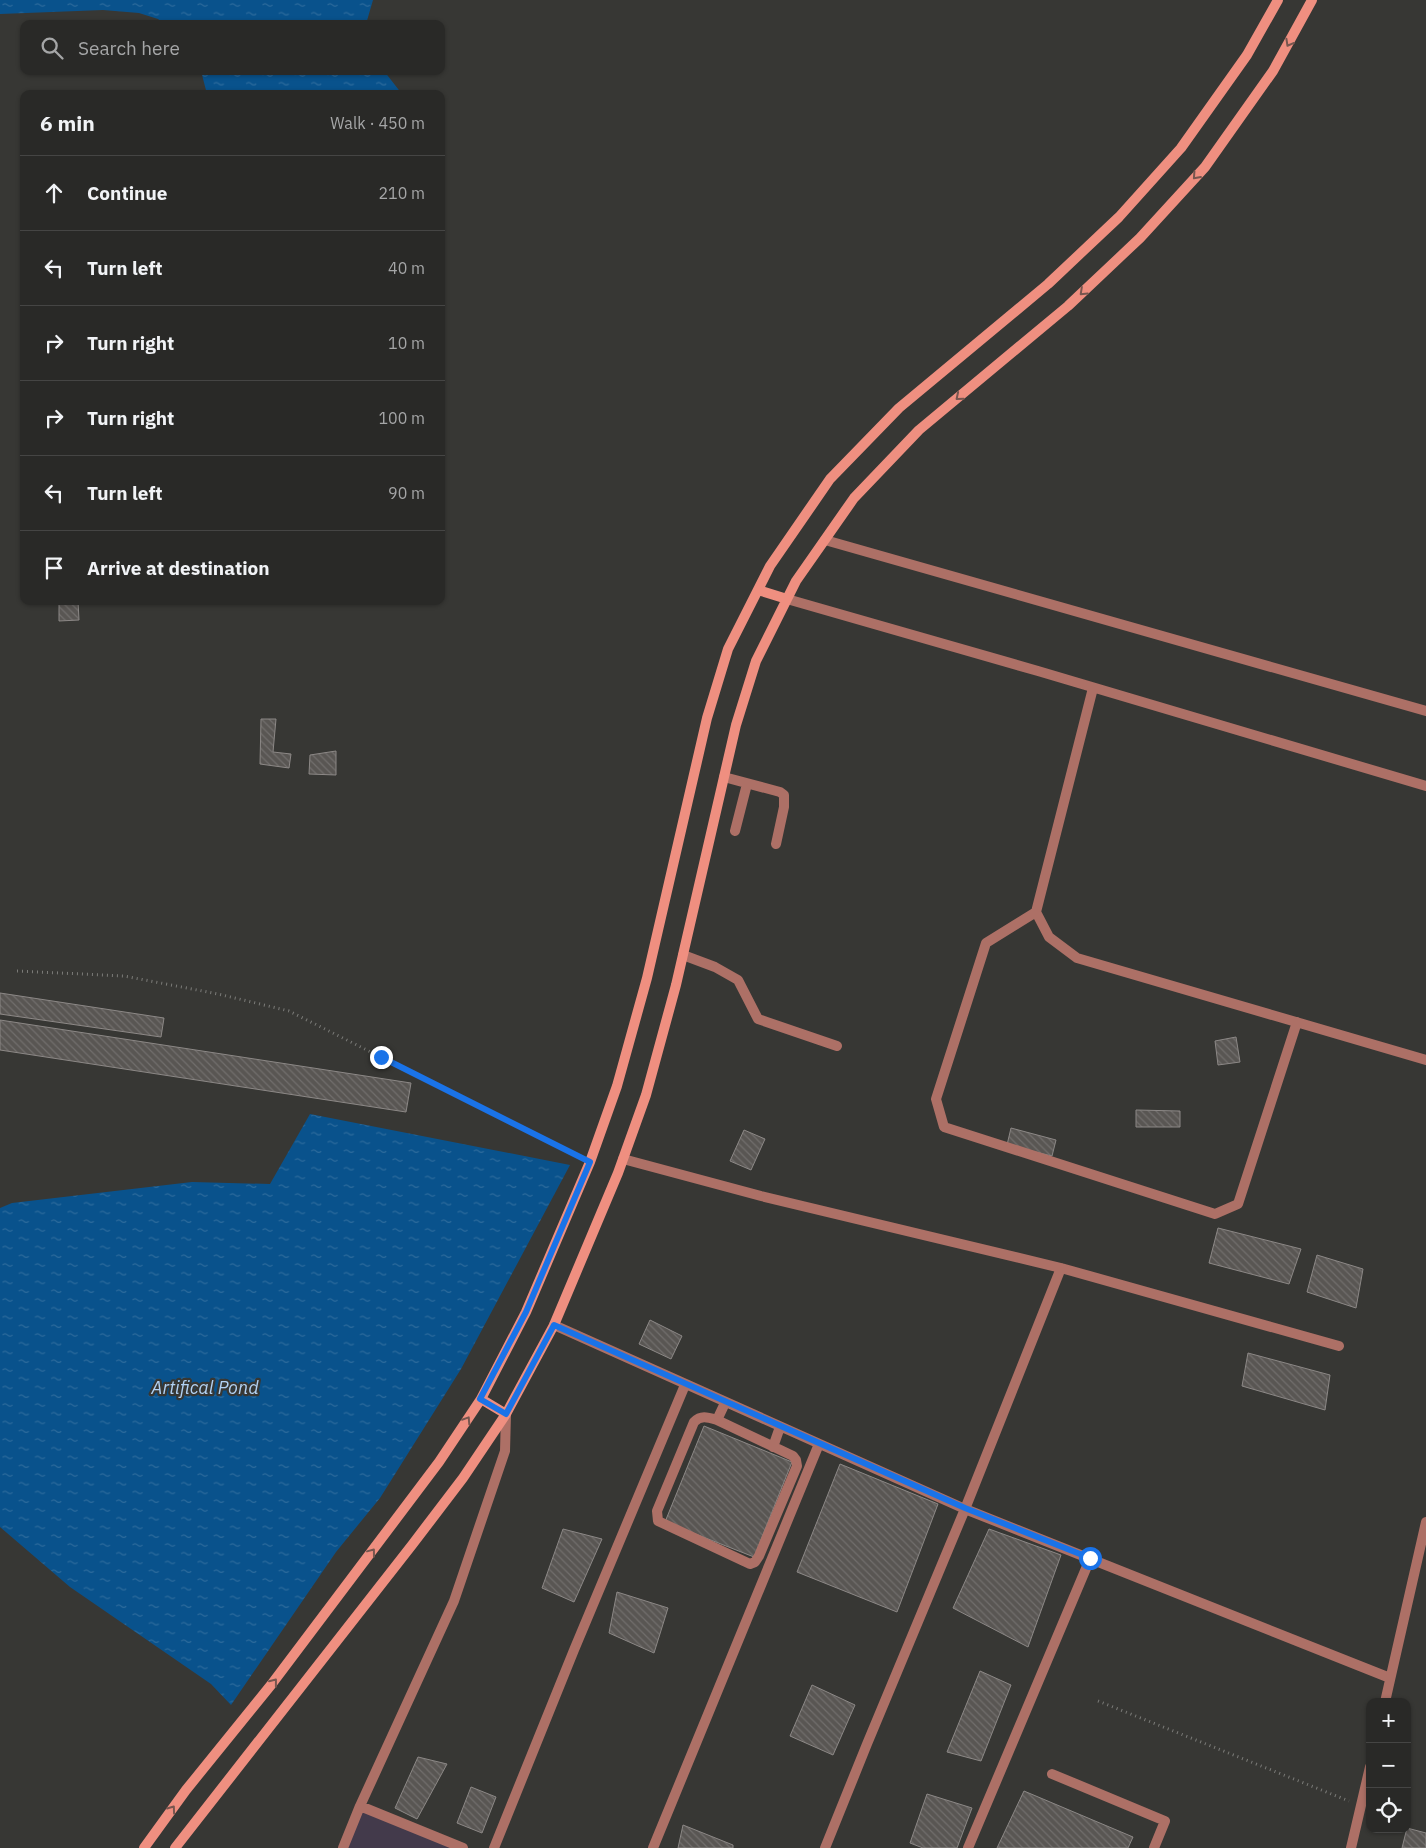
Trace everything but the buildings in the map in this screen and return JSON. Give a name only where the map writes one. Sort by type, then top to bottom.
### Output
[{"type":"street","points":[[144,1848],[186,1790],[271,1685],[439,1462],[480,1399],[526,1312],[590,1162],[617,1086],[647,978],[707,718],[728,650],[770,566],[830,479],[899,408],[1062,270],[1119,217],[1175,155],[1247,55],[1278,0]]},
{"type":"street","points":[[175,1848],[463,1478],[506,1414],[554,1325],[623,1159],[646,1095],[683,955],[736,726],[756,661],[796,581],[854,498],[919,430],[1068,306],[1140,238],[1205,167],[1273,71],[1312,0]]},
{"type":"street","points":[[825,540],[1426,712]]},
{"type":"street","points":[[758,590],[1426,786]]},
{"type":"street","points":[[1092,688],[1036,912],[1049,937],[1076,958],[1426,1060]]},
{"type":"street","points":[[724,777],[780,792],[784,796],[785,800],[776,844]]},
{"type":"street","points":[[735,831],[747,784]]},
{"type":"street","points":[[1036,912],[986,943],[936,1099],[944,1127],[1215,1214],[1238,1204],[1297,1022]]},
{"type":"street","points":[[683,955],[715,967],[738,980],[758,1019],[837,1046]]},
{"type":"street","points":[[623,1159],[760,1196],[1061,1268],[1339,1346]]},
{"type":"street","points":[[825,1848],[965,1508],[1061,1268]]},
{"type":"street","points":[[554,1325],[685,1385],[965,1508],[1390,1678]]},
{"type":"street","points":[[494,1848],[577,1641],[685,1385]]},
{"type":"street","points":[[480,1399],[506,1414]]},
{"type":"street","points":[[717,1420],[725,1402]]},
{"type":"street","points":[[343,1848],[360,1806],[454,1601],[505,1451],[506,1414]]},
{"type":"street","points":[[699,1417],[717,1420],[793,1456],[796,1460],[796,1466],[759,1556],[755,1562],[750,1564],[658,1521],[656,1516],[694,1422],[699,1417]]},
{"type":"street","points":[[773,1447],[780,1427]]},
{"type":"street","points":[[653,1848],[819,1444]]},
{"type":"street","points":[[1385,1698],[1423,1549],[1426,1522]]},
{"type":"street","points":[[968,1848],[1090,1558]]},
{"type":"street","points":[[1052,1774],[1165,1822],[1154,1848]]},
{"type":"street","points":[[1351,1848],[1366,1784]]},
{"type":"street","points":[[360,1806],[463,1848]]},
{"type":"path","points":[[17,970],[124,976],[218,994],[289,1011],[590,1162]]},
{"type":"path","points":[[1098,1701],[1361,1805]]},
{"type":"shaded area","points":[[360,1806],[463,1848],[343,1848]]},
{"type":"water","points":[[0,0],[373,0],[367,20],[159,20],[139,13],[103,10],[0,14]]},
{"type":"water","points":[[202,75],[387,75],[399,90],[206,90]]},
{"type":"water","name":"Artifical Pond","points":[[310,1114],[570,1165],[461,1369],[380,1498],[336,1552],[231,1705],[211,1684],[70,1587],[0,1527],[0,1208],[12,1203],[192,1182],[270,1184]]},
{"type":"route","points":[[381,1057],[590,1162],[526,1312],[480,1399],[506,1414],[554,1325],[685,1385],[965,1508],[1090,1558]]}]
